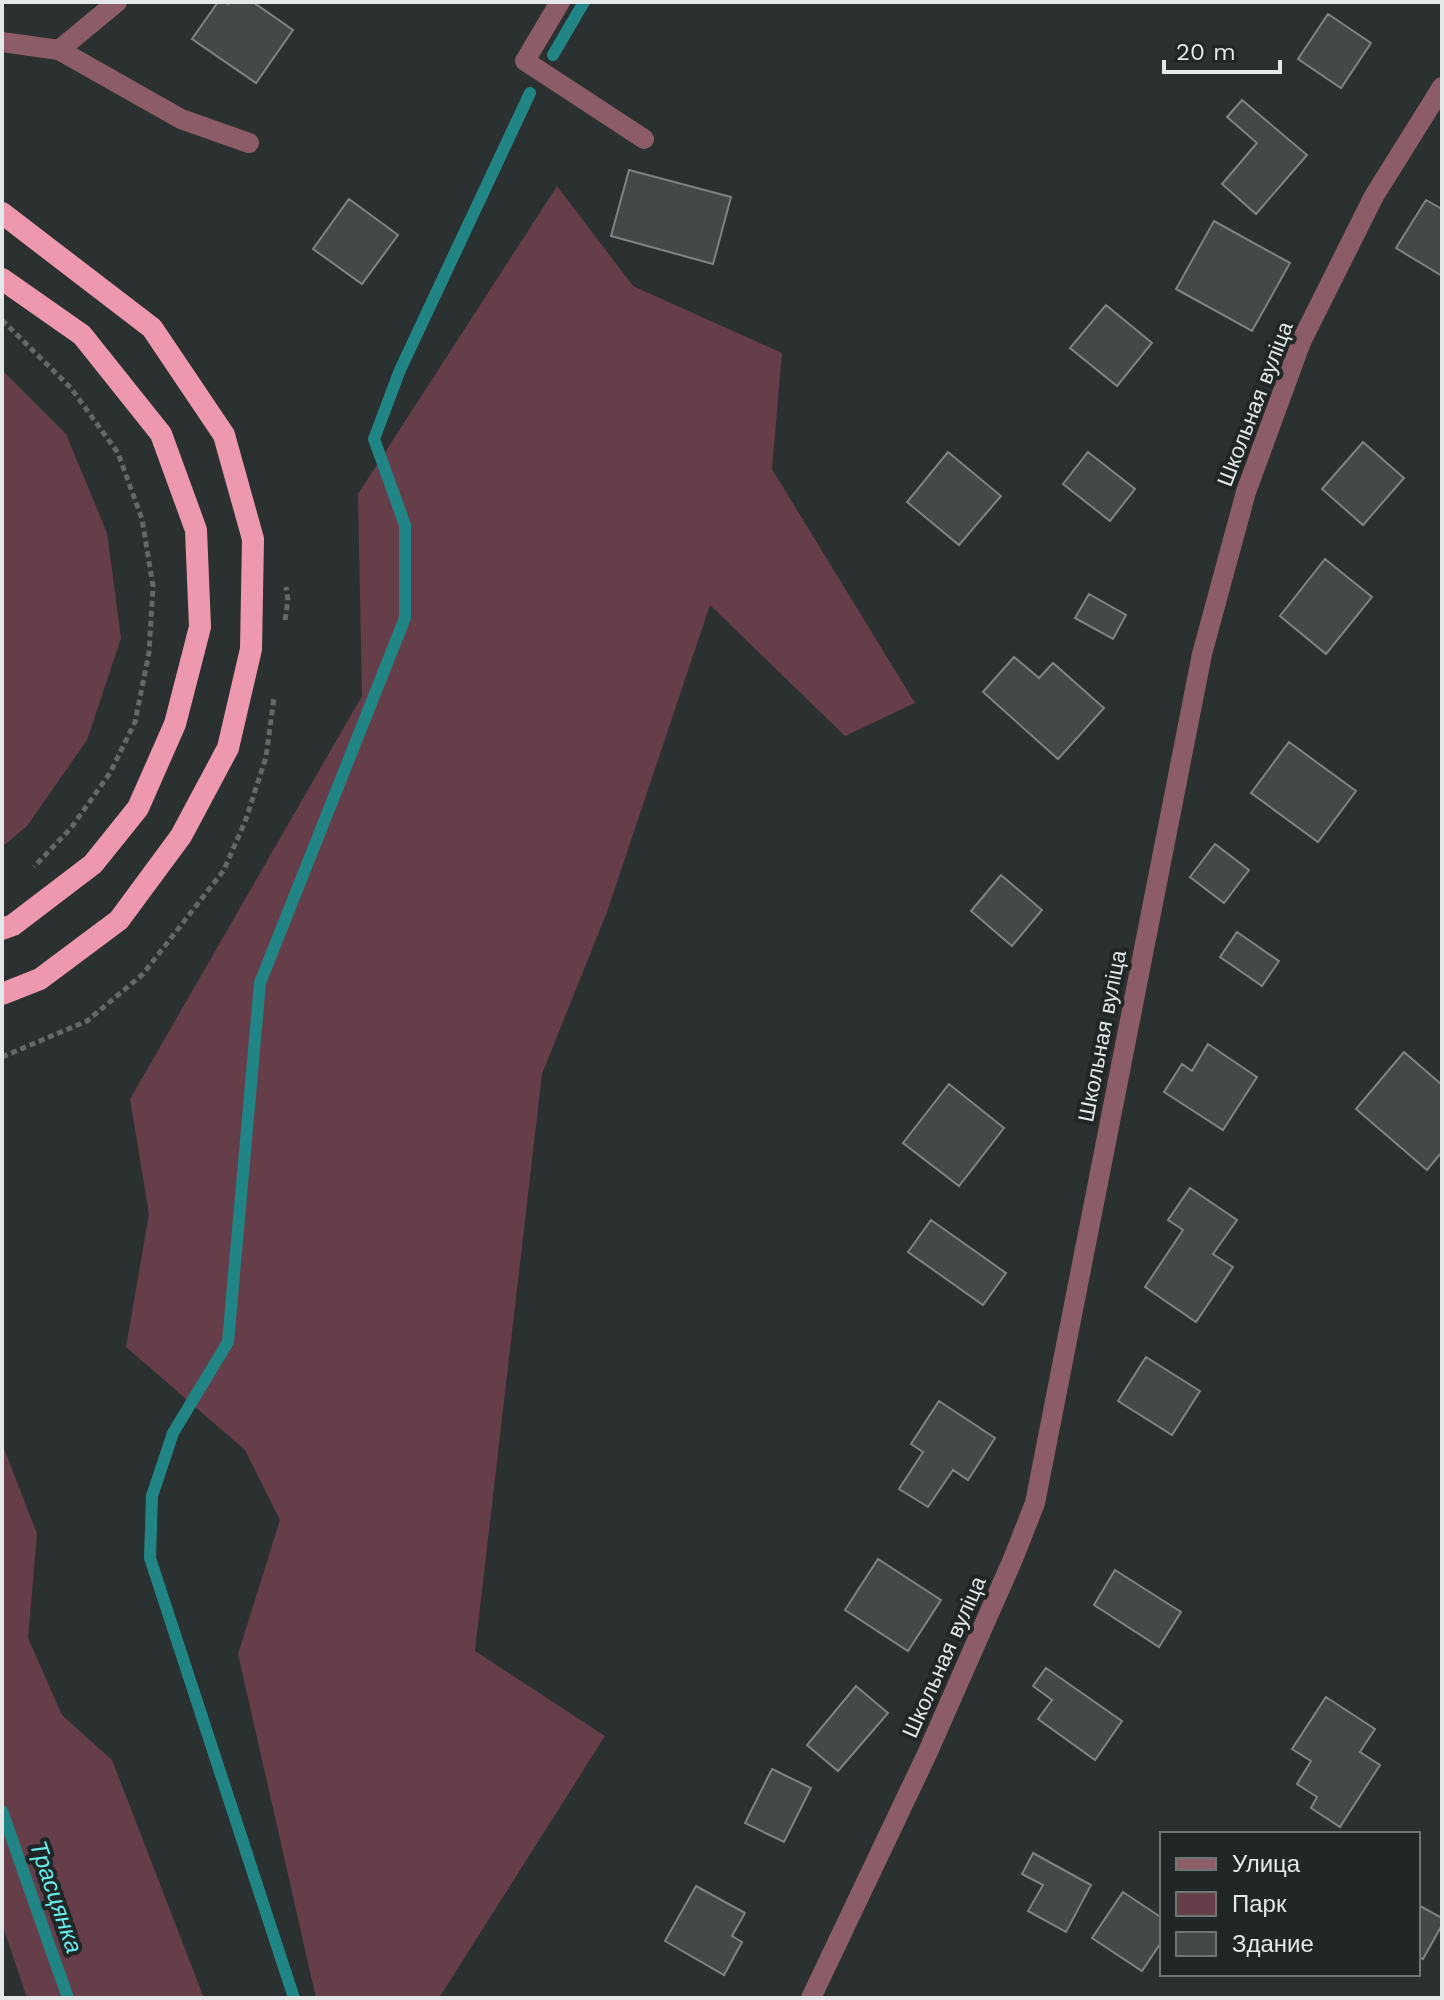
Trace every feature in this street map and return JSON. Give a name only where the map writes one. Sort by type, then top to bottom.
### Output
[{"type":"highway","points":[[2,213],[152,328],[224,435],[253,539],[251,649],[228,748],[181,836],[119,920],[40,979],[2,994]]},
{"type":"highway","points":[[2,279],[82,335],[161,434],[196,530],[200,627],[175,724],[138,808],[93,864],[13,925],[2,929]]},
{"type":"street","points":[[59,50],[117,2]]},
{"type":"street","points":[[560,2],[525,61],[644,139]]},
{"type":"street","points":[[2,42],[59,50],[181,119],[249,143]]},
{"type":"street","name":"Школьная вуліца","points":[[811,1998],[927,1754],[1035,1503],[1202,654],[1246,492],[1301,342],[1374,196],[1442,87]]},
{"type":"path","points":[[2,320],[71,388],[118,453],[142,519],[153,586],[149,653],[135,722],[110,773],[71,828],[33,868]]},
{"type":"green space","points":[[557,186],[633,286],[782,353],[772,469],[915,703],[845,736],[710,605],[607,912],[542,1074],[475,1651],[605,1736],[439,1998],[316,1998],[238,1654],[280,1520],[245,1450],[126,1347],[149,1214],[130,1099],[362,696],[358,494]]},
{"type":"green space","points":[[2,370],[66,434],[107,533],[121,638],[87,740],[27,826],[2,847]]},
{"type":"green space","points":[[2,1443],[37,1534],[28,1638],[62,1715],[112,1760],[204,1998],[27,1998],[2,1924]]},
{"type":"building","points":[[218,2],[253,2],[293,30],[256,83],[192,39]]},
{"type":"building","points":[[1328,14],[1371,43],[1341,88],[1298,59]]},
{"type":"building","points":[[1242,100],[1307,155],[1256,214],[1222,184],[1257,143],[1227,117]]},
{"type":"building","points":[[629,170],[731,197],[713,264],[611,236]]},
{"type":"building","points":[[349,199],[398,235],[362,284],[313,249]]},
{"type":"building","points":[[1426,200],[1442,209],[1442,276],[1396,248]]},
{"type":"building","points":[[1214,221],[1290,263],[1252,331],[1176,289]]},
{"type":"building","points":[[1106,305],[1152,343],[1117,386],[1070,348]]},
{"type":"building","points":[[1363,442],[1404,478],[1363,525],[1322,489]]},
{"type":"building","points":[[948,452],[1001,496],[959,545],[907,502]]},
{"type":"building","points":[[1088,452],[1135,489],[1110,521],[1063,484]]},
{"type":"building","points":[[1325,559],[1372,597],[1326,654],[1280,616]]},
{"type":"building","points":[[1089,594],[1126,615],[1113,639],[1075,618]]},
{"type":"building","points":[[1014,657],[1039,678],[1053,663],[1104,708],[1058,759],[983,692]]},
{"type":"building","points":[[1289,742],[1356,791],[1318,842],[1251,793]]},
{"type":"building","points":[[1215,844],[1249,870],[1224,903],[1190,877]]},
{"type":"building","points":[[1001,875],[1042,910],[1012,946],[971,911]]},
{"type":"building","points":[[1237,932],[1279,961],[1262,986],[1220,957]]},
{"type":"building","points":[[1208,1044],[1257,1077],[1223,1130],[1164,1092],[1182,1064],[1192,1071]]},
{"type":"building","points":[[1404,1052],[1442,1085],[1442,1152],[1427,1170],[1356,1109]]},
{"type":"building","points":[[949,1084],[1004,1128],[959,1186],[903,1143]]},
{"type":"building","points":[[1190,1188],[1237,1220],[1213,1254],[1233,1267],[1196,1322],[1145,1287],[1183,1230],[1168,1220]]},
{"type":"building","points":[[931,1220],[1006,1273],[983,1305],[908,1252]]},
{"type":"building","points":[[1146,1357],[1200,1391],[1172,1435],[1118,1401]]},
{"type":"building","points":[[939,1401],[995,1438],[968,1480],[953,1470],[928,1507],[899,1489],[923,1452],[911,1444]]},
{"type":"building","points":[[878,1559],[941,1600],[908,1651],[845,1610]]},
{"type":"building","points":[[1115,1570],[1181,1612],[1159,1647],[1094,1605]]},
{"type":"building","points":[[1046,1668],[1122,1721],[1095,1760],[1038,1719],[1052,1700],[1033,1686]]},
{"type":"building","points":[[856,1686],[888,1713],[838,1771],[807,1745]]},
{"type":"building","points":[[1326,1697],[1375,1729],[1360,1752],[1380,1765],[1340,1827],[1311,1808],[1317,1797],[1297,1784],[1311,1761],[1292,1749]]},
{"type":"building","points":[[772,1769],[811,1788],[784,1842],[745,1823]]},
{"type":"building","points":[[1033,1853],[1091,1885],[1066,1932],[1028,1911],[1043,1885],[1022,1874]]},
{"type":"building","points":[[696,1886],[745,1913],[732,1936],[742,1942],[724,1975],[665,1941]]},
{"type":"building","points":[[1123,1892],[1160,1917],[1160,1944],[1142,1971],[1092,1938]]},
{"type":"building","points":[[1420,1906],[1442,1918],[1442,1925],[1423,1959],[1420,1957]]},
{"type":"waterway","points":[[553,55],[584,2]]},
{"type":"waterway","points":[[294,1998],[150,1558],[152,1496],[173,1433],[228,1342],[260,983],[405,618],[405,525],[374,439],[400,370],[530,93]]},
{"type":"waterway","name":"Трасцянка","points":[[2,1811],[68,1998]]}]
